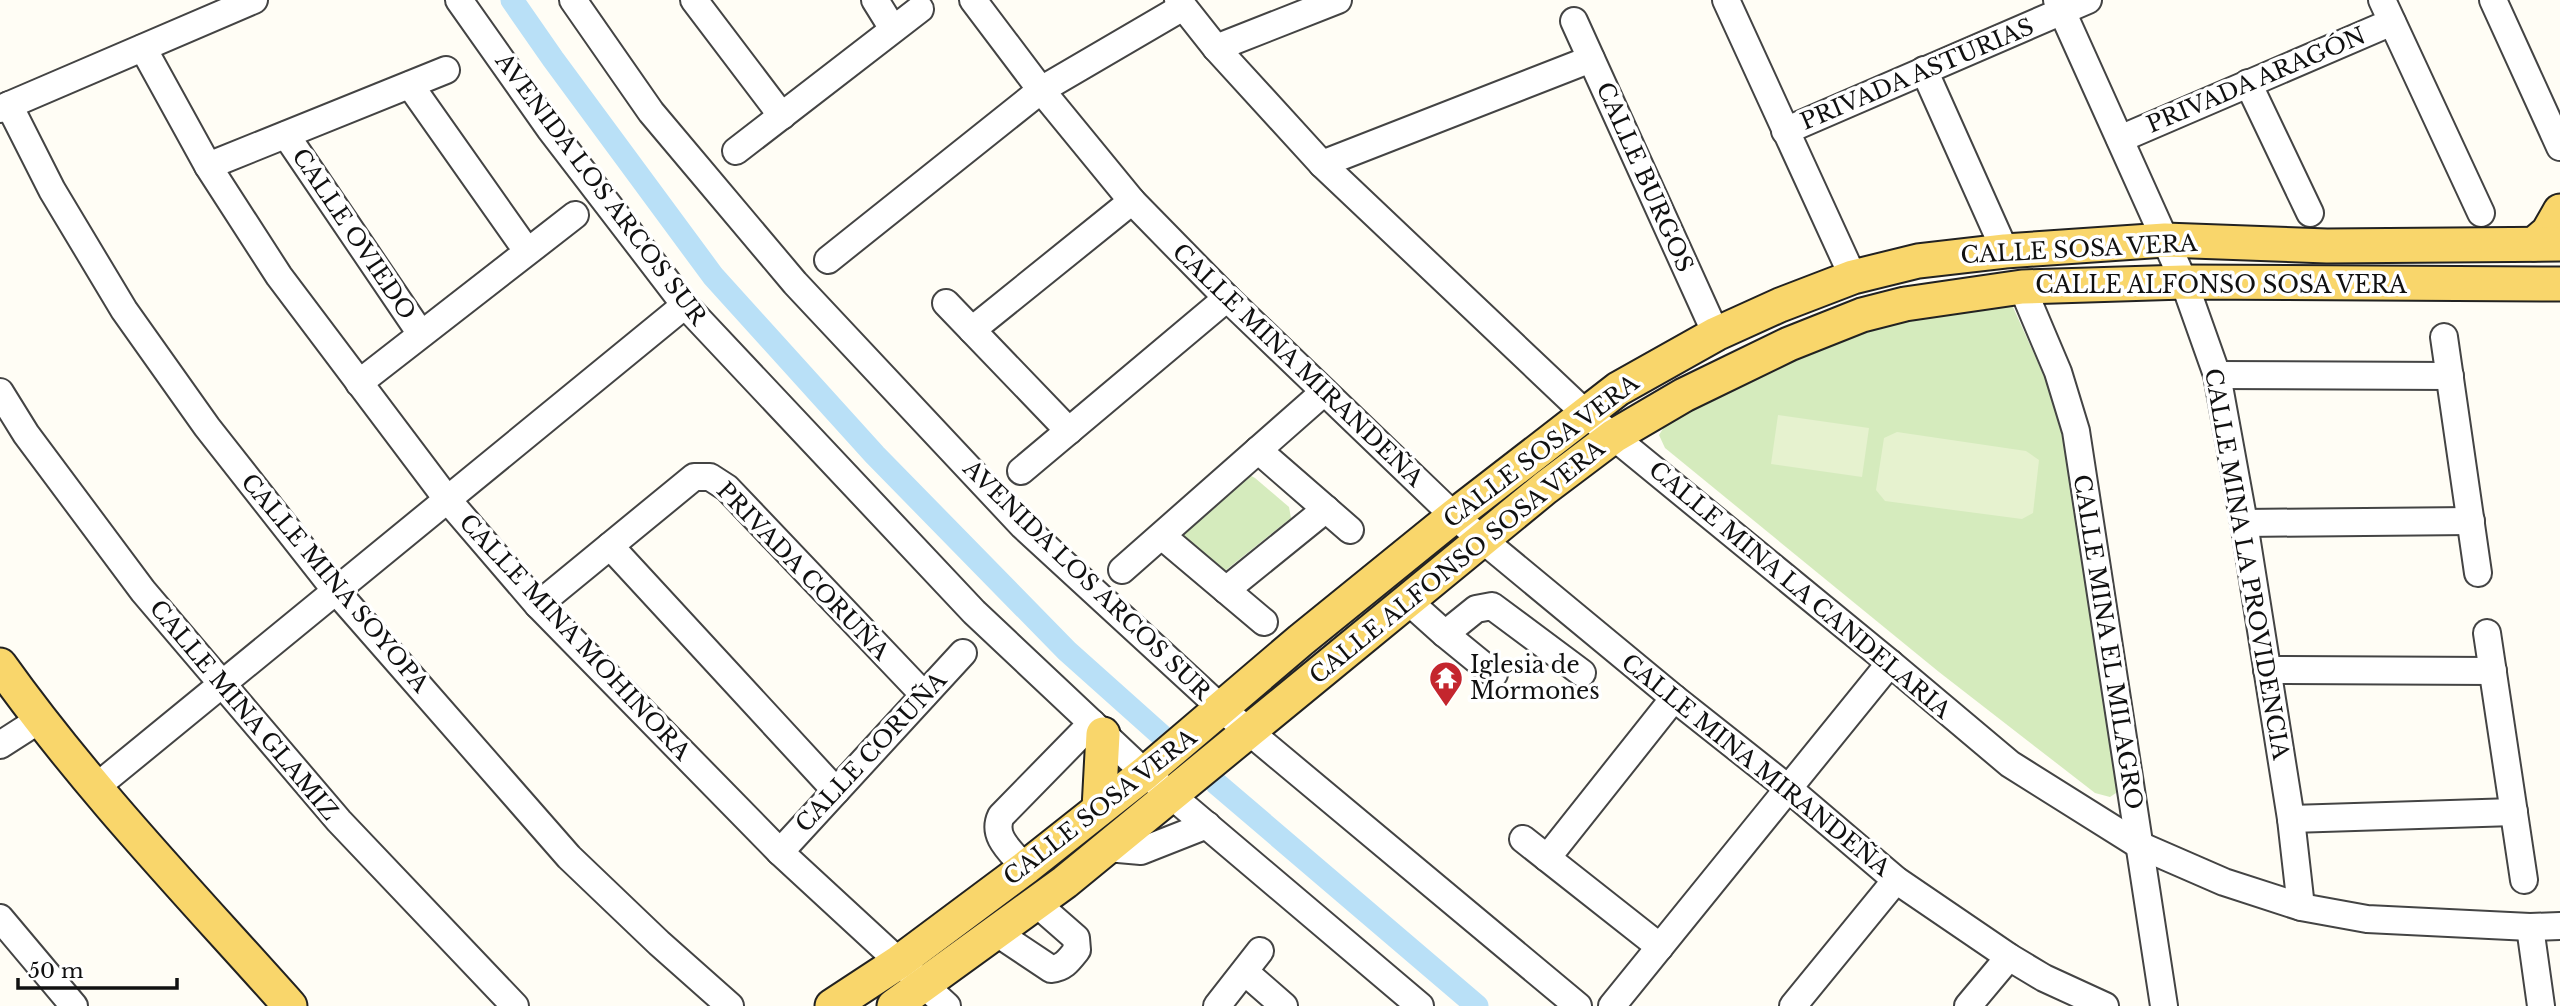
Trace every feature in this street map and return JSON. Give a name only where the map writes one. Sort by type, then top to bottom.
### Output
[{"type":"main road","points":[[2547,244],[2548,232],[2560,211]]},
{"type":"main road","name":"CALLE SOSA VERA","points":[[832,1006],[898,962],[1025,868],[1145,773],[1301,640],[1454,516],[1618,389],[1716,334],[1780,305],[1853,277],[1918,261],[2005,251],[2165,240],[2327,246],[2547,244]]},
{"type":"main road","name":"CALLE ALFONSO SOSA VERA","points":[[894,1006],[935,996],[997,933],[1172,796],[1480,539],[1614,436],[1696,389],[1789,344],[1862,315],[1905,304],[2022,287],[2185,282],[2560,284]]},
{"type":"main road","points":[[0,665],[39,720],[95,788],[290,1006]]},
{"type":"main road","points":[[1098,729],[1099,809]]},
{"type":"street","points":[[5,107],[254,0]]},
{"type":"street","name":"AVENIDA LOS ARCOS SUR","points":[[459,0],[550,129],[685,305],[974,612],[1145,773],[1420,1006]]},
{"type":"street","name":"AVENIDA LOS ARCOS SUR","points":[[573,0],[651,112],[795,283],[1023,526],[1248,732],[1578,1006]]},
{"type":"street","points":[[694,0],[782,116]]},
{"type":"street","points":[[875,0],[894,30]]},
{"type":"street","name":"CALLE MINA MIRANDEÑA","points":[[974,0],[1041,90],[1132,201],[1227,298],[1454,516],[1674,698],[1789,789],[1896,880],[2009,957],[2044,978],[2105,1006]]},
{"type":"street","points":[[1216,48],[1338,0]]},
{"type":"street","points":[[1726,0],[1853,277]]},
{"type":"street","name":"PRIVADA ASTURIAS","points":[[1785,131],[2060,6],[2088,0]]},
{"type":"street","points":[[2493,0],[2552,104],[2560,147]]},
{"type":"street","points":[[828,260],[1041,90],[1181,4]]},
{"type":"street","name":"CALLE MINA LA CANDELARIA","points":[[1181,4],[1216,48],[1322,164],[1586,414],[2010,764],[2139,845],[2224,882],[2301,907],[2367,919],[2560,926]]},
{"type":"street","name":"CALLE MINA LA PROVIDENCIA","points":[[2060,6],[2185,282],[2217,375],[2244,523],[2291,819],[2301,907]]},
{"type":"street","points":[[736,151],[920,9]]},
{"type":"street","name":"PRIVADA ARAGÓN","points":[[2120,139],[2248,83],[2387,11],[2482,213]]},
{"type":"street","name":"CALLE BURGOS","points":[[1574,21],[1716,334]]},
{"type":"street","name":"CALLE MINA MOHINORA","points":[[143,48],[208,166],[279,276],[447,499],[538,605],[780,852],[935,996]]},
{"type":"street","points":[[1322,164],[1591,59]]},
{"type":"street","points":[[208,166],[446,70]]},
{"type":"street","points":[[1924,70],[2005,251]]},
{"type":"street","points":[[2248,83],[2310,213]]},
{"type":"street","points":[[410,85],[527,251]]},
{"type":"street","name":"CALLE MINA SOYOPA","points":[[5,107],[124,310],[207,428],[336,591],[569,857],[730,1006]]},
{"type":"street","name":"CALLE OVIEDO","points":[[286,135],[422,334]]},
{"type":"street","points":[[972,330],[1132,201]]},
{"type":"street","name":"CALLE OVIEDO","points":[[359,383],[575,215]]},
{"type":"street","name":"CALLE MINA EL MILAGRO","points":[[2022,287],[2058,372],[2076,431],[2164,1006]]},
{"type":"street","points":[[1021,471],[1227,298]]},
{"type":"street","points":[[946,303],[1069,431]]},
{"type":"street","points":[[95,788],[685,305]]},
{"type":"street","points":[[2444,337],[2478,573]]},
{"type":"street","points":[[2217,375],[2449,376]]},
{"type":"street","name":"CALLE MINA GLAMIZ","points":[[0,392],[26,434],[143,591],[339,821],[515,1006]]},
{"type":"street","points":[[1122,570],[1324,392]]},
{"type":"street","points":[[1258,450],[1350,530]]},
{"type":"street","name":"PRIVADA CORUÑA","points":[[538,605],[694,477],[710,477],[727,488],[924,695]]},
{"type":"street","points":[[1226,590],[1326,509]]},
{"type":"street","points":[[2244,523],[2471,521]]},
{"type":"street","points":[[1162,537],[1264,622]]},
{"type":"street","points":[[610,545],[836,791]]},
{"type":"street","points":[[1406,599],[1494,674]]},
{"type":"street","points":[[1445,634],[1476,609],[1492,606],[1582,673]]},
{"type":"street","points":[[2487,633],[2524,880]]},
{"type":"street","name":"CALLE CORUÑA","points":[[780,852],[963,653]]},
{"type":"street","points":[[1612,1006],[1890,663]]},
{"type":"street","points":[[2267,670],[2493,671]]},
{"type":"street","points":[[1547,858],[1674,698]]},
{"type":"street","points":[[0,745],[39,720]]},
{"type":"street","points":[[1025,868],[1000,837],[997,829],[1001,816],[1098,729]]},
{"type":"street","points":[[2291,819],[2514,812]]},
{"type":"street","points":[[1107,848],[1131,852],[1150,849],[1207,825]]},
{"type":"street","points":[[1523,839],[1660,947]]},
{"type":"street","points":[[1793,1006],[1896,880]]},
{"type":"street","points":[[997,933],[1051,969],[1058,969],[1065,964],[1077,950],[1076,938],[1036,903]]},
{"type":"street","points":[[0,918],[74,1006]]},
{"type":"street","points":[[2530,927],[2540,1006]]},
{"type":"street","points":[[1968,1006],[2009,957]]},
{"type":"street","points":[[1217,1006],[1253,962],[1284,1006]]},
{"type":"green space","points":[[2008,296],[2053,396],[2069,452],[2118,776],[2116,793],[2110,797],[2095,793],[1939,672],[1665,448],[1659,435],[1664,427],[1755,374],[1897,318]]},
{"type":"green space","points":[[1778,415],[1869,428],[1862,477],[1771,464]]},
{"type":"green space","points":[[1897,432],[2026,451],[2039,460],[2033,513],[2022,519],[1885,501],[1876,490],[1884,438]]},
{"type":"green space","points":[[1242,471],[1255,478],[1289,507],[1291,518],[1221,574],[1181,532]]},
{"type":"waterway","points":[[512,0],[713,276],[875,455],[1067,651],[1161,735]]},
{"type":"waterway","points":[[1217,784],[1477,1006]]},
{"type":"place","name":"Iglesia de Mormones","points":[[1446,708]]}]
